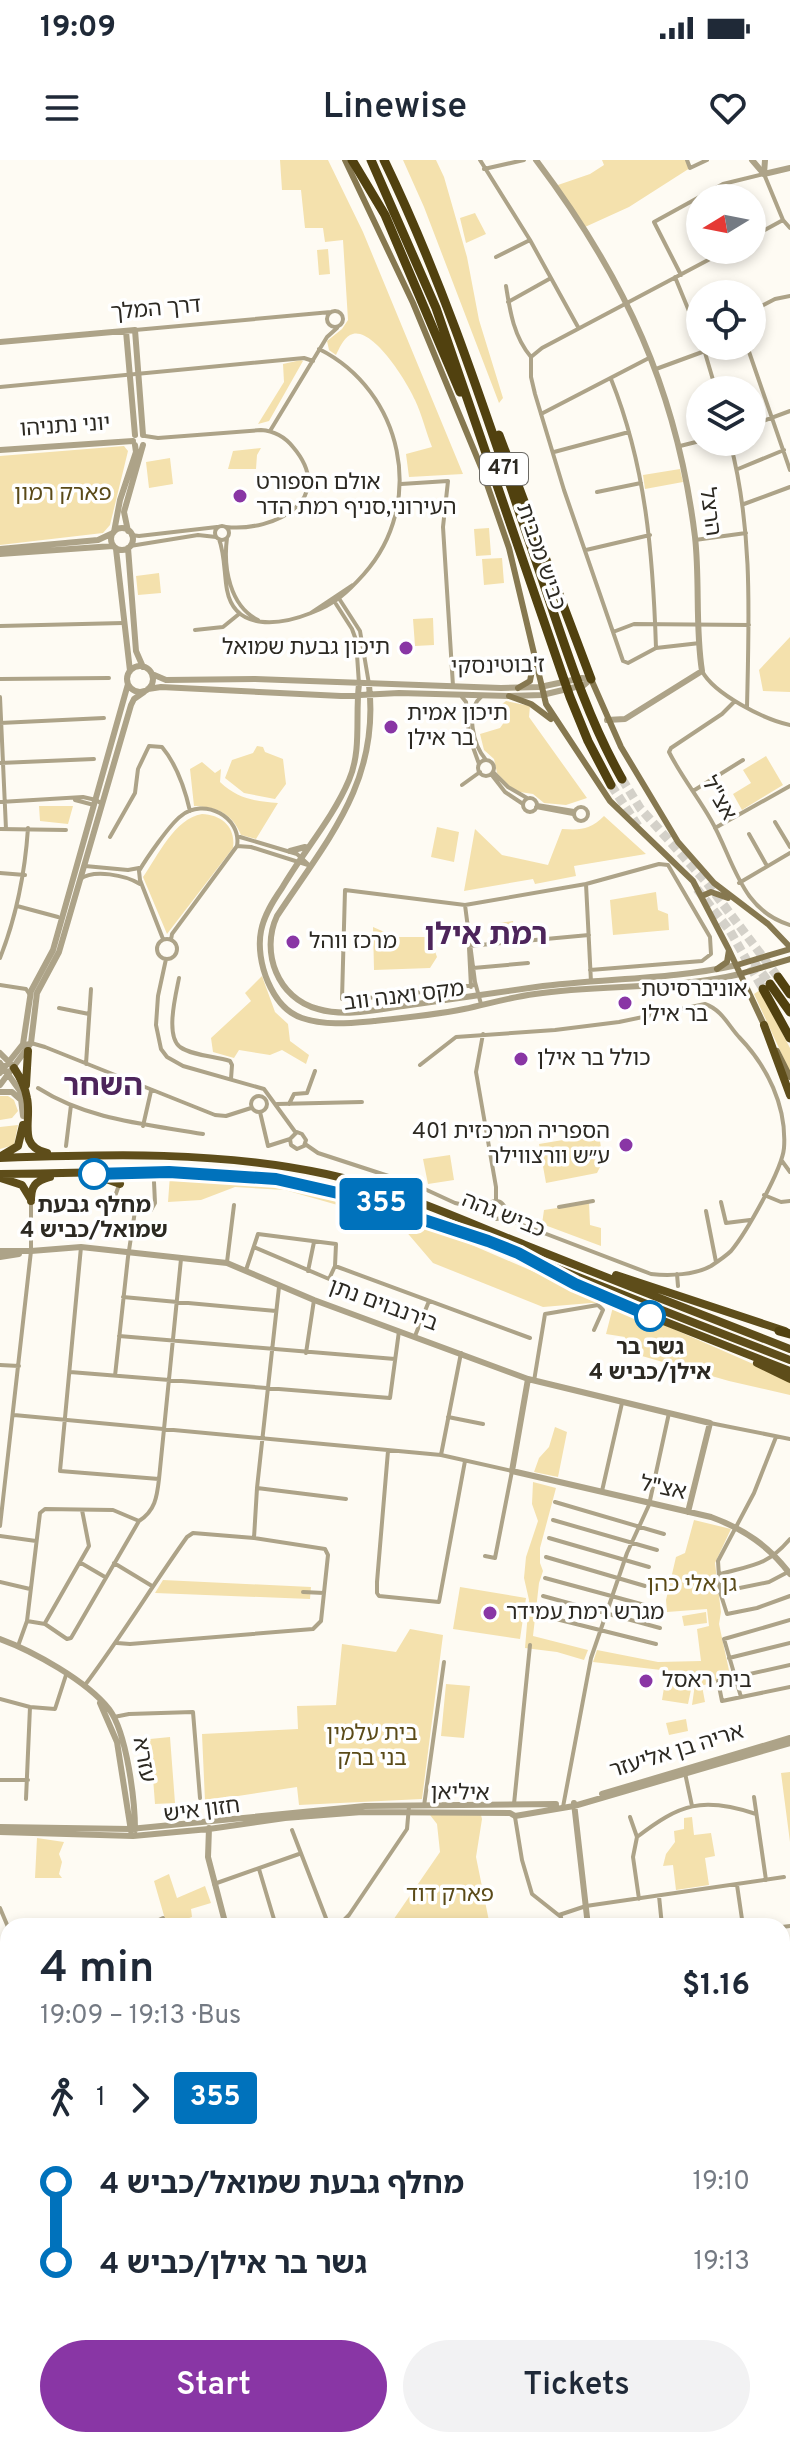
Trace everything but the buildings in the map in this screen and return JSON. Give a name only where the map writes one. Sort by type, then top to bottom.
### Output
[{"type":"highway","points":[[352,160],[385,215],[488,458]]},
{"type":"highway","name":"כביש מכבית","points":[[371,160],[428,288],[574,708],[611,785]]},
{"type":"highway","name":"כביש מכבית","points":[[386,160],[464,350],[578,682],[622,779]]},
{"type":"highway","points":[[464,350],[591,679]]},
{"type":"highway","points":[[770,983],[790,994]]},
{"type":"highway","points":[[770,983],[790,1012]]},
{"type":"highway","points":[[770,983],[790,1038]]},
{"type":"highway","points":[[764,1025],[790,1095]]},
{"type":"highway","points":[[27,1046],[25,1099],[31,1145],[45,1153],[71,1155]]},
{"type":"highway","points":[[5,1065],[25,1099]]},
{"type":"highway","points":[[0,1157],[18,1146],[23,1116]]},
{"type":"highway","name":"כביש גהה","points":[[0,1157],[190,1156],[323,1174],[400,1195],[790,1349]]},
{"type":"highway","points":[[154,1182],[169,1172]]},
{"type":"highway","name":"כביש גהה","points":[[0,1176],[169,1172],[276,1179],[325,1189],[394,1208],[518,1253],[790,1360]]},
{"type":"highway","points":[[31,1201],[36,1182],[69,1174]]},
{"type":"highway","points":[[94,1174],[120,1184]]},
{"type":"highway","points":[[0,1176],[22,1185],[31,1201]]},
{"type":"highway","points":[[518,1253],[575,1284],[790,1371]]},
{"type":"highway","points":[[562,1259],[786,1332]]},
{"type":"highway","points":[[712,1319],[790,1343]]},
{"type":"highway","points":[[699,1335],[790,1379]]},
{"type":"main road","points":[[345,160],[407,289],[481,467],[509,548],[532,654],[558,726],[610,801],[677,864],[702,896],[790,1077]]},
{"type":"main road","points":[[518,688],[531,677],[532,654]]},
{"type":"main road","points":[[591,679],[621,747],[685,851],[708,877],[777,933],[790,949]]},
{"type":"main road","points":[[509,696],[536,707],[558,726]]},
{"type":"main road","points":[[702,896],[716,893],[739,904]]},
{"type":"main road","points":[[777,933],[790,937]]},
{"type":"main road","points":[[737,965],[790,949]]},
{"type":"main road","points":[[740,974],[787,960],[790,949]]},
{"type":"main road","points":[[717,969],[728,961],[729,950]]},
{"type":"street","points":[[480,160],[530,240],[578,327]]},
{"type":"street","points":[[484,169],[524,160]]},
{"type":"street","name":"הרצל","points":[[536,160],[585,227],[626,302],[656,369],[680,446],[695,540],[702,671]]},
{"type":"street","points":[[687,160],[690,168],[707,160]]},
{"type":"street","points":[[752,160],[764,174],[783,220],[790,228]]},
{"type":"street","points":[[764,174],[765,160]]},
{"type":"street","points":[[686,299],[654,222],[723,184],[790,168]]},
{"type":"street","points":[[766,229],[783,220]]},
{"type":"street","points":[[496,257],[530,240]]},
{"type":"street","points":[[531,357],[578,327],[701,264]]},
{"type":"street","points":[[508,302],[551,278]]},
{"type":"street","points":[[506,286],[519,339],[531,357],[531,377],[541,414],[623,661],[628,663],[656,648],[700,643]]},
{"type":"street","points":[[766,304],[790,296]]},
{"type":"street","points":[[270,431],[319,349],[326,339],[342,324],[343,317],[338,311],[331,312],[327,322],[326,339],[329,354]]},
{"type":"street","name":"דרך המלך","points":[[0,342],[331,312]]},
{"type":"street","points":[[314,314],[337,328]]},
{"type":"street","points":[[27,1046],[30,997],[53,950],[80,867],[130,671],[115,547],[111,541],[120,500],[136,452],[135,330]]},
{"type":"street","points":[[5,1065],[27,1046],[37,993],[59,952],[80,879],[80,867],[87,856],[98,803],[131,705],[152,684],[152,674],[143,667],[136,651],[129,533],[124,512],[144,440],[126,331]]},
{"type":"street","points":[[217,527],[228,595],[242,612],[256,622],[273,622],[311,613],[336,600],[373,563],[389,536],[401,484],[397,447],[381,407],[359,377],[319,349]]},
{"type":"street","points":[[656,369],[686,356]]},
{"type":"street","points":[[541,414],[651,357]]},
{"type":"street","points":[[0,387],[134,372],[304,358],[313,361]]},
{"type":"street","points":[[752,360],[790,470]]},
{"type":"street","points":[[611,379],[642,483],[650,535],[656,648]]},
{"type":"street","points":[[766,420],[790,411]]},
{"type":"street","points":[[0,552],[98,540],[121,529],[139,536],[244,527],[285,518],[298,507],[307,490],[305,469],[297,452],[286,440],[270,431],[134,440]]},
{"type":"street","points":[[554,452],[629,432]]},
{"type":"street","points":[[134,440],[144,440]]},
{"type":"street","name":"יוני נתניהו","points":[[0,450],[134,440]]},
{"type":"street","points":[[680,446],[686,444]]},
{"type":"street","points":[[737,469],[784,450]]},
{"type":"street","points":[[734,456],[744,504],[746,533],[749,625],[747,707]]},
{"type":"street","points":[[401,484],[448,481],[443,527],[455,691],[466,702],[469,736],[480,772]]},
{"type":"street","points":[[597,492],[642,483]]},
{"type":"street","points":[[744,504],[790,487]]},
{"type":"street","points":[[226,527],[233,594],[242,612]]},
{"type":"street","points":[[0,552],[129,547],[198,535],[228,537],[244,527]]},
{"type":"street","points":[[695,540],[746,533]]},
{"type":"street","points":[[585,550],[650,535]]},
{"type":"street","points":[[336,600],[354,635],[359,684]]},
{"type":"street","points":[[336,600],[360,631],[369,685]]},
{"type":"street","points":[[195,630],[223,627],[242,612]]},
{"type":"street","points":[[0,626],[126,624]]},
{"type":"street","points":[[613,632],[634,624],[749,625]]},
{"type":"street","points":[[130,671],[143,667]]},
{"type":"street","points":[[621,747],[619,728],[625,719],[702,671],[735,701],[790,725]]},
{"type":"street","name":"ז'בוטינסקי","points":[[152,674],[166,680],[216,678],[359,684],[509,696],[544,690],[582,678],[591,679]]},
{"type":"street","points":[[0,679],[109,678]]},
{"type":"street","points":[[128,684],[133,690],[146,690]]},
{"type":"street","name":"מקס ואנה ווב","points":[[359,684],[357,748],[352,775],[265,916],[260,941],[262,964],[278,998],[293,1014],[321,1023],[357,1023],[432,1014],[478,999]]},
{"type":"street","name":"מקס ואנה ווב","points":[[369,685],[369,744],[361,778],[350,802],[277,916],[269,944],[279,978],[301,1002],[319,1010],[341,1012],[537,994],[737,965]]},
{"type":"street","name":"ז'בוטינסקי","points":[[146,690],[161,687],[358,695],[518,688],[544,690]]},
{"type":"street","points":[[487,695],[476,700],[474,735],[486,760],[493,763],[492,773],[505,792],[529,812],[536,806]]},
{"type":"street","points":[[0,697],[3,829],[66,830]]},
{"type":"street","name":"אצ\"ל","points":[[735,701],[722,714],[669,751],[715,828],[739,883],[750,900],[778,921],[790,925]]},
{"type":"street","points":[[1,723],[104,718]]},
{"type":"street","points":[[607,720],[625,719]]},
{"type":"street","points":[[110,837],[135,793],[138,769],[149,746],[162,747],[169,755],[185,790],[190,811]]},
{"type":"street","points":[[2,763],[94,759]]},
{"type":"street","points":[[479,764],[486,760]]},
{"type":"street","points":[[693,791],[743,760]]},
{"type":"street","points":[[480,772],[484,775],[492,773]]},
{"type":"street","points":[[462,785],[480,772]]},
{"type":"street","points":[[492,773],[508,787],[534,799],[536,806]]},
{"type":"street","points":[[715,828],[790,786]]},
{"type":"street","points":[[2,802],[83,797],[98,803]]},
{"type":"street","points":[[523,804],[527,798]]},
{"type":"street","points":[[536,806],[574,813]]},
{"type":"street","points":[[163,939],[139,876],[141,867],[181,816],[190,811],[215,810],[230,820],[239,836],[237,846],[172,934],[171,940]]},
{"type":"street","points":[[739,883],[790,850],[775,822]]},
{"type":"street","points":[[0,958],[25,875],[28,828]]},
{"type":"street","points":[[749,834],[767,866]]},
{"type":"street","points":[[239,836],[290,851],[310,866]]},
{"type":"street","points":[[290,851],[310,842]]},
{"type":"street","points":[[237,846],[299,859]]},
{"type":"street","points":[[87,856],[89,862],[97,867]]},
{"type":"street","points":[[473,986],[342,999],[345,890],[465,905],[586,884],[659,864],[668,865],[710,937],[711,954],[702,961],[590,970]]},
{"type":"street","points":[[80,867],[131,870],[141,867]]},
{"type":"street","points":[[0,873],[25,875]]},
{"type":"street","points":[[80,879],[92,874],[127,878],[142,885]]},
{"type":"street","points":[[586,884],[592,985]]},
{"type":"street","points":[[465,905],[473,986],[478,999]]},
{"type":"street","points":[[17,906],[58,917]]},
{"type":"street","points":[[469,946],[589,935]]},
{"type":"street","points":[[171,940],[176,945],[173,957],[161,957],[156,950],[158,942],[171,940]]},
{"type":"street","points":[[469,946],[473,986]]},
{"type":"street","points":[[166,959],[156,1025],[161,1049],[167,1057],[183,1066],[256,1085],[277,1104],[296,1133],[304,1135],[305,1144],[318,1153],[416,1185],[455,1203],[487,1210],[493,1218],[498,1219],[504,1214]]},
{"type":"street","points":[[473,968],[528,963]]},
{"type":"street","name":"מקס ואנה ווב","points":[[592,985],[688,982],[740,974]]},
{"type":"street","points":[[179,978],[173,1039],[179,1046],[191,1051],[230,1061],[231,1079]]},
{"type":"street","points":[[0,985],[26,989],[30,997]]},
{"type":"street","points":[[86,1064],[91,989]]},
{"type":"street","points":[[420,1065],[456,1037],[619,1022],[697,1005],[715,1008],[753,1050],[775,1092],[783,1130],[781,1160],[730,1252],[709,1267],[677,1274],[651,1274],[515,1222],[504,1214],[503,1206],[496,1202],[491,1203],[487,1210]]},
{"type":"street","points":[[59,1008],[89,1014]]},
{"type":"street","points":[[483,1034],[476,1072],[496,1202]]},
{"type":"street","points":[[0,1085],[5,1065],[27,1046]]},
{"type":"street","points":[[27,1046],[86,1064],[215,1115],[226,1116],[251,1108],[260,1112]]},
{"type":"street","points":[[289,1104],[294,1094],[307,1093],[315,1071]]},
{"type":"street","points":[[38,1088],[71,1105],[143,1126],[203,1134]]},
{"type":"street","points":[[143,1126],[151,1091]]},
{"type":"street","points":[[0,1092],[12,1092],[25,1099],[23,1116]]},
{"type":"street","points":[[251,1108],[253,1098],[263,1097],[266,1107],[260,1112]]},
{"type":"street","points":[[277,1104],[362,1102]]},
{"type":"street","points":[[66,1146],[71,1105]]},
{"type":"street","points":[[260,1112],[268,1146],[290,1139],[296,1133]]},
{"type":"street","points":[[290,1139],[295,1148],[300,1149],[305,1144]]},
{"type":"street","points":[[781,1160],[790,1172]]},
{"type":"street","points":[[99,1202],[113,1204],[117,1209],[151,1210],[155,1203],[154,1182]]},
{"type":"street","points":[[113,1204],[120,1184]]},
{"type":"street","points":[[764,1195],[781,1202],[790,1201]]},
{"type":"street","points":[[0,1526],[31,1251],[31,1201]]},
{"type":"street","points":[[559,1207],[593,1201]]},
{"type":"street","points":[[721,1202],[726,1223],[750,1220]]},
{"type":"street","points":[[227,1263],[234,1205]]},
{"type":"street","points":[[115,1376],[135,1211]]},
{"type":"street","points":[[706,1211],[716,1262]]},
{"type":"street","points":[[246,1270],[258,1234],[336,1244],[335,1266],[329,1279],[254,1247]]},
{"type":"street","points":[[308,1271],[314,1242]]},
{"type":"street","points":[[81,1247],[60,1471],[159,1479]]},
{"type":"street","name":"בירנבוים נתן","points":[[31,1251],[81,1247],[227,1263],[279,1287],[531,1380],[710,1423]]},
{"type":"street","points":[[0,1251],[31,1251]]},
{"type":"street","points":[[0,1257],[31,1251]]},
{"type":"street","points":[[27,1621],[45,1624],[67,1639],[71,1638],[139,1521],[149,1515],[153,1508],[159,1479],[181,1259]]},
{"type":"street","points":[[335,1266],[530,1338]]},
{"type":"street","points":[[677,1274],[678,1286]]},
{"type":"street","points":[[254,1538],[279,1287]]},
{"type":"street","points":[[123,1297],[276,1311]]},
{"type":"street","points":[[306,1353],[314,1300]]},
{"type":"street","points":[[415,1336],[429,1301]]},
{"type":"street","points":[[485,1556],[495,1558],[523,1403],[545,1314],[598,1305],[603,1310],[594,1330]]},
{"type":"street","points":[[70,1372],[390,1398],[399,1330]]},
{"type":"street","points":[[119,1336],[395,1359]]},
{"type":"street","points":[[441,1455],[461,1353]]},
{"type":"street","points":[[0,1365],[19,1366]]},
{"type":"street","points":[[601,1493],[622,1403]]},
{"type":"street","points":[[563,1805],[591,1658],[624,1561],[649,1505],[669,1413]]},
{"type":"street","points":[[14,1415],[441,1455],[512,1471]]},
{"type":"street","points":[[448,1417],[483,1424]]},
{"type":"street","points":[[688,1512],[710,1423],[790,1439]]},
{"type":"street","points":[[776,1437],[754,1493],[718,1561],[720,1592],[727,1614],[757,1608],[790,1596]]},
{"type":"street","points":[[388,1450],[379,1596],[439,1602],[465,1461]]},
{"type":"street","name":"אצ\"ל","points":[[512,1471],[736,1526],[775,1556],[789,1573]]},
{"type":"street","points":[[257,1488],[346,1499]]},
{"type":"street","points":[[555,1502],[664,1534]]},
{"type":"street","points":[[18,1646],[27,1621],[40,1513],[45,1509],[113,1510],[139,1521]]},
{"type":"street","points":[[45,1624],[89,1546],[82,1510]]},
{"type":"street","points":[[553,1520],[657,1550]]},
{"type":"street","points":[[84,1686],[117,1643],[152,1586],[193,1533],[325,1549],[328,1555],[321,1621],[313,1629],[117,1643]]},
{"type":"street","points":[[0,1536],[36,1541]]},
{"type":"street","points":[[549,1538],[649,1567]]},
{"type":"street","points":[[720,1574],[756,1565],[775,1556],[790,1539]]},
{"type":"street","points":[[546,1557],[645,1586]]},
{"type":"street","points":[[81,1563],[105,1577]]},
{"type":"street","points":[[114,1563],[152,1586]]},
{"type":"street","points":[[720,1592],[769,1582],[789,1573]]},
{"type":"street","points":[[545,1578],[663,1610]]},
{"type":"street","points":[[0,1582],[30,1589]]},
{"type":"street","points":[[303,1592],[324,1593]]},
{"type":"street","points":[[543,1596],[660,1628]]},
{"type":"street","points":[[540,1615],[656,1644]]},
{"type":"street","points":[[741,1697],[724,1639],[790,1620]]},
{"type":"street","name":"עזרא","points":[[0,1639],[18,1646],[84,1686],[114,1717],[123,1739],[127,1762],[133,1831]]},
{"type":"street","points":[[729,1658],[790,1643]]},
{"type":"street","points":[[530,1645],[515,1810],[522,1860],[532,1894],[560,1918]]},
{"type":"street","points":[[424,1806],[444,1662]]},
{"type":"street","points":[[790,1665],[718,1681],[722,1701],[790,1687]]},
{"type":"street","points":[[0,1699],[30,1707],[55,1709],[66,1675]]},
{"type":"street","name":"עזרא","points":[[96,1697],[117,1742],[133,1831]]},
{"type":"street","points":[[26,1799],[30,1707]]},
{"type":"street","points":[[114,1717],[193,1712],[200,1798]]},
{"type":"street","name":"אריה בן אליעזר","points":[[574,1804],[790,1740]]},
{"type":"street","points":[[684,1771],[692,1806]]},
{"type":"street","points":[[0,1780],[28,1780]]},
{"type":"street","points":[[754,1797],[766,1880]]},
{"type":"street","points":[[574,1804],[587,1918]]},
{"type":"street","name":"איליאן","points":[[409,1808],[515,1810],[574,1804]]},
{"type":"street","points":[[637,1837],[667,1815],[692,1806],[741,1809],[756,1814]]},
{"type":"street","points":[[346,1918],[407,1829],[409,1808]]},
{"type":"street","name":"איליאן","points":[[409,1808],[515,1810]]},
{"type":"street","name":"חזון איש","points":[[0,1830],[133,1831],[409,1808]]},
{"type":"street","points":[[630,1817],[637,1837],[633,1852],[639,1899]]},
{"type":"street","points":[[208,1826],[208,1857],[224,1918]]},
{"type":"street","points":[[292,1830],[326,1918]]},
{"type":"street","points":[[214,1884],[299,1854]]},
{"type":"street","points":[[259,1869],[274,1918]]},
{"type":"street","points":[[559,1915],[586,1906],[784,1877]]},
{"type":"street","points":[[737,1884],[742,1918]]},
{"type":"street","points":[[659,1896],[661,1918]]},
{"type":"green space","points":[[280,160],[328,160],[363,232],[463,474],[409,477],[406,454],[432,447],[405,381],[378,346],[359,334],[350,335],[336,355],[329,350],[327,341],[348,320],[343,240],[325,242],[323,228],[305,228],[301,190],[282,190]]},
{"type":"green space","points":[[403,160],[436,160],[444,177],[467,257],[479,320],[503,398],[499,403],[424,207]]},
{"type":"green space","points":[[602,160],[687,160],[690,168],[629,207],[585,227],[555,186],[590,174],[604,165]]},
{"type":"green space","points":[[475,213],[486,234],[466,243],[460,218]]},
{"type":"green space","points":[[328,249],[330,274],[319,275],[317,250]]},
{"type":"green space","points":[[301,360],[269,421],[258,424],[284,382],[283,364]]},
{"type":"green space","name":"פארק רמון","points":[[124,446],[128,451],[110,525],[103,533],[0,545],[0,456]]},
{"type":"green space","points":[[261,448],[256,469],[228,469],[233,451]]},
{"type":"green space","points":[[170,458],[173,484],[149,488],[146,462]]},
{"type":"green space","points":[[680,469],[683,482],[645,489],[643,475]]},
{"type":"green space","points":[[489,528],[491,555],[476,556],[474,529]]},
{"type":"green space","points":[[502,558],[504,583],[484,585],[482,559]]},
{"type":"green space","points":[[159,573],[161,593],[138,595],[136,576]]},
{"type":"green space","points":[[433,618],[434,645],[415,646],[413,619]]},
{"type":"green space","points":[[790,637],[790,692],[763,691],[759,670]]},
{"type":"green space","points":[[506,701],[530,706],[529,717],[587,798],[566,805],[544,803],[533,794],[509,786],[497,773],[494,759],[484,750],[480,734],[500,728],[505,721],[502,704]]},
{"type":"green space","points":[[257,746],[283,759],[286,784],[275,799],[244,793],[225,778],[232,760],[253,753]]},
{"type":"green space","points":[[766,756],[783,785],[742,810],[733,794],[751,783],[743,770]]},
{"type":"green space","points":[[202,762],[215,773],[221,769],[220,782],[240,796],[278,803],[256,839],[241,835],[233,821],[223,813],[194,806],[190,769]]},
{"type":"green space","points":[[39,806],[73,806],[68,824],[40,821]]},
{"type":"green space","points":[[202,814],[216,817],[230,828],[233,848],[167,934],[143,877],[175,831],[192,817]]},
{"type":"green space","points":[[604,816],[646,854],[574,866],[576,876],[535,884],[533,879],[464,891],[475,829],[502,855],[548,865],[562,829],[585,828]]},
{"type":"green space","points":[[437,827],[459,832],[454,862],[431,857]]},
{"type":"green space","points":[[656,892],[658,910],[668,914],[669,930],[613,935],[610,900]]},
{"type":"green space","points":[[513,921],[515,937],[491,940],[489,924]]},
{"type":"green space","points":[[373,927],[396,937],[430,937],[437,957],[430,968],[374,970]]},
{"type":"green space","points":[[262,976],[275,1012],[288,1024],[290,1041],[309,1055],[306,1064],[282,1050],[270,1055],[239,1050],[234,1058],[213,1052],[211,1038],[251,1001],[245,993]]},
{"type":"green space","points":[[760,990],[790,1048],[790,1072],[754,994]]},
{"type":"green space","points":[[0,1096],[14,1100],[18,1111],[12,1118],[0,1120]]},
{"type":"green space","points":[[18,1125],[14,1145],[0,1149],[0,1127]]},
{"type":"green space","points":[[599,1134],[603,1161],[597,1173],[546,1183],[539,1144]]},
{"type":"green space","points":[[450,1155],[454,1180],[428,1184],[423,1159]]},
{"type":"green space","points":[[170,1175],[267,1182],[309,1189],[400,1214],[611,1305],[591,1303],[543,1307],[433,1263],[404,1229],[383,1218],[285,1190],[235,1187],[201,1200],[168,1202]]},
{"type":"green space","points":[[589,1203],[590,1225],[601,1228],[601,1246],[542,1224],[544,1210]]},
{"type":"green space","points":[[614,1303],[783,1377],[790,1381],[790,1395],[621,1350],[625,1337],[606,1334]]},
{"type":"green space","points":[[555,1427],[567,1432],[558,1477],[534,1472],[539,1458],[549,1447]]},
{"type":"green space","points":[[533,1482],[556,1488],[540,1548],[543,1571],[533,1636],[588,1650],[584,1660],[557,1652],[525,1648],[529,1600],[524,1578],[526,1557],[538,1521],[532,1504]]},
{"type":"green space","name":"גן אלי כהן","points":[[694,1520],[731,1529],[715,1563],[721,1612],[719,1624],[730,1675],[702,1686],[705,1702],[692,1705],[696,1677],[593,1662],[597,1650],[658,1662],[701,1661],[697,1629],[709,1626],[707,1609],[667,1612],[666,1600],[676,1557],[685,1553]]},
{"type":"green space","points":[[163,1580],[311,1587],[310,1599],[155,1593]]},
{"type":"green space","name":"מגרש רמת עמידר","points":[[460,1587],[526,1598],[520,1639],[453,1629]]},
{"type":"green space","points":[[706,1612],[707,1623],[684,1626],[682,1616]]},
{"type":"green space","name":"בית עלמין בני ברק","points":[[410,1629],[443,1635],[422,1799],[299,1805],[297,1787],[205,1801],[202,1734],[298,1729],[297,1706],[336,1705],[342,1644],[396,1652]]},
{"type":"green space","points":[[666,1675],[693,1680],[688,1704],[662,1700]]},
{"type":"green space","points":[[446,1684],[470,1686],[464,1738],[441,1736]]},
{"type":"green space","points":[[686,1719],[688,1731],[669,1735],[666,1723]]},
{"type":"green space","points":[[170,1737],[175,1803],[155,1804],[150,1739]]},
{"type":"green space","points":[[790,1772],[790,1842],[781,1773]]},
{"type":"green space","name":"פארק דוד","points":[[430,1815],[481,1815],[476,1857],[488,1918],[395,1918],[440,1852],[437,1824]]},
{"type":"green space","points":[[692,1817],[694,1835],[711,1833],[715,1856],[705,1858],[709,1885],[676,1890],[673,1865],[663,1866],[666,1854],[675,1842],[674,1831],[684,1829],[684,1818]]},
{"type":"green space","points":[[37,1838],[64,1842],[59,1854],[62,1862],[59,1874],[62,1878],[35,1878]]},
{"type":"green space","points":[[169,1874],[177,1898],[205,1886],[211,1903],[191,1909],[192,1917],[189,1918],[165,1918],[154,1881]]},
{"type":"tunnel","points":[[622,779],[640,808],[707,883],[778,977]]},
{"type":"tunnel","points":[[611,785],[638,826]]},
{"type":"tunnel","points":[[697,889],[730,931],[763,989]]},
{"type":"tunnel","points":[[754,962],[770,984]]},
{"type":"bus line","name":"355","points":[[94,1174],[169,1172],[276,1179],[312,1186],[394,1208],[488,1241],[518,1253],[575,1284],[650,1316]]},
{"type":"place","name":"אולם הספורט העירוני,סניף רמת הדר","points":[[240,496]]},
{"type":"place","name":"תיכון גבעת שמואל","points":[[406,648]]},
{"type":"place","name":"תיכון אמית בר אילן","points":[[391,727]]},
{"type":"place","name":"מרכז ווהל","points":[[293,942]]},
{"type":"place","name":"אוניברסיטת בר אילן","points":[[625,1003]]},
{"type":"place","name":"כולל בר אילן","points":[[521,1059]]},
{"type":"place","name":"401 הספריה המרכזית ע״ש וורצווילר","points":[[626,1145]]},
{"type":"place","name":"מחלף גבעת שמואל/כביש 4","points":[[94,1174]]},
{"type":"place","name":"גשר בר אילן/כביש 4","points":[[650,1316]]},
{"type":"place","name":"מגרש רמת עמידר","points":[[490,1613]]},
{"type":"place","name":"בית ראסל","points":[[646,1681]]},
{"type":"district","name":"רמת אילן","points":[[486,936]]},
{"type":"district","name":"השחר","points":[[103,1087]]}]
